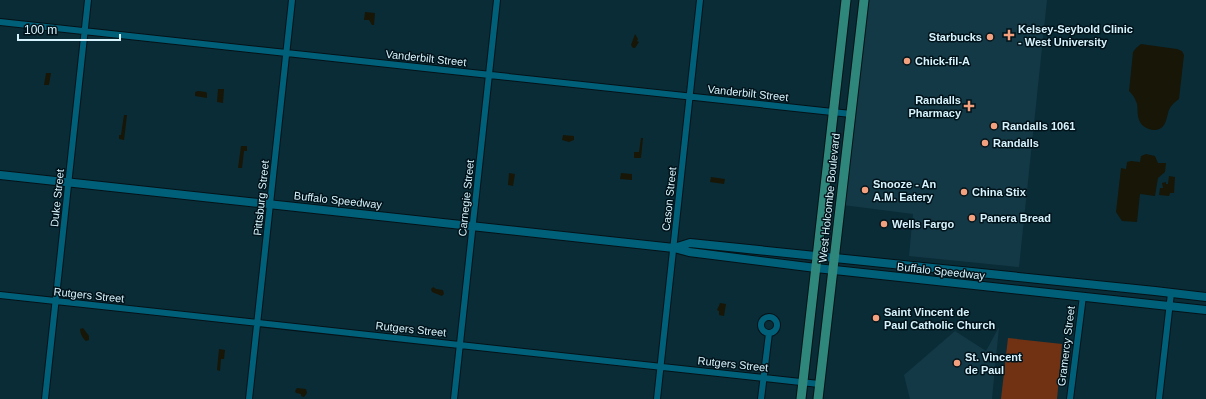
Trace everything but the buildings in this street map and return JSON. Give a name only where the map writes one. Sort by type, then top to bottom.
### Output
[{"type":"main road","name":"West Holcombe Boulevard","points":[[801,399],[846,0]]},
{"type":"main road","name":"West Holcombe Boulevard","points":[[818,399],[864,0]]},
{"type":"main road","name":"Buffalo Speedway","points":[[0,175],[674,248],[689,252],[833,270],[1206,310]]},
{"type":"main road","name":"Buffalo Speedway","points":[[674,248],[690,243],[1206,297]]},
{"type":"main road","points":[[962,284],[972,272]]},
{"type":"street","name":"Duke Street","points":[[45,399],[88,0]]},
{"type":"street","name":"Pittsburg Street","points":[[249,399],[292,0]]},
{"type":"street","name":"Carnegie Street","points":[[454,399],[497,0]]},
{"type":"street","name":"Cason Street","points":[[657,399],[700,0]]},
{"type":"street","name":"Vanderbilt Street","points":[[0,22],[850,114]]},
{"type":"street","points":[[1159,399],[1172,293]]},
{"type":"street","name":"Rutgers Street","points":[[0,295],[819,384]]},
{"type":"street","name":"Gramercy Street","points":[[1070,399],[1083,296]]},
{"type":"street","points":[[761,399],[769,333]]},
{"type":"shaded area","points":[[869,0],[1047,0],[1019,267],[909,256],[913,214],[843,205]]},
{"type":"shaded area","points":[[365,12],[375,13],[374,25],[372,25],[369,20],[364,20]]},
{"type":"shaded area","points":[[635,34],[638,39],[637,41],[639,42],[635,48],[633,48],[631,45]]},
{"type":"shaded area","points":[[1141,44],[1177,49],[1182,51],[1184,55],[1179,99],[1170,108],[1164,125],[1160,129],[1156,130],[1142,125],[1139,119],[1136,102],[1129,91],[1133,52]]},
{"type":"shaded area","points":[[46,73],[51,73],[49,85],[44,85]]},
{"type":"shaded area","points":[[218,89],[224,89],[223,103],[217,102]]},
{"type":"shaded area","points":[[195,92],[206,92],[207,98],[195,96]]},
{"type":"shaded area","points":[[124,115],[127,115],[124,140],[119,139],[119,135],[121,135]]},
{"type":"shaded area","points":[[563,135],[574,136],[574,140],[569,142],[562,140]]},
{"type":"shaded area","points":[[641,138],[643,138],[641,158],[634,158],[634,152],[639,152]]},
{"type":"shaded area","points":[[241,146],[247,146],[247,151],[244,151],[242,168],[238,168]]},
{"type":"shaded area","points":[[1146,154],[1155,156],[1158,163],[1166,163],[1165,172],[1158,178],[1155,196],[1140,194],[1137,222],[1122,221],[1116,212],[1121,168],[1126,169],[1127,162],[1140,162],[1141,156]]},
{"type":"shaded area","points":[[509,173],[515,174],[513,186],[508,185]]},
{"type":"shaded area","points":[[621,173],[632,174],[632,180],[620,179]]},
{"type":"shaded area","points":[[1169,176],[1175,177],[1174,193],[1170,193],[1169,196],[1159,195],[1160,188],[1163,188],[1162,183],[1166,182],[1166,184],[1168,184]]},
{"type":"shaded area","points":[[711,177],[725,179],[724,184],[710,182]]},
{"type":"shaded area","points":[[433,287],[443,290],[444,294],[442,296],[432,292],[431,289]]},
{"type":"shaded area","points":[[720,303],[726,304],[724,316],[719,315],[719,311],[717,310]]},
{"type":"shaded area","name":"St. Vincent de Paul","points":[[999,327],[992,399],[910,399],[904,375],[955,331],[986,351]]},
{"type":"shaded area","points":[[83,328],[89,336],[89,340],[86,341],[82,336],[80,329]]},
{"type":"shaded area","points":[[1008,338],[1062,344],[1057,399],[1001,399]]},
{"type":"shaded area","points":[[219,349],[225,350],[224,359],[221,359],[220,371],[217,370]]},
{"type":"shaded area","points":[[297,388],[306,389],[307,393],[304,397],[301,396],[301,394],[296,393],[295,391]]},
{"type":"place","name":"Kelsey-Seybold Clinic - West University","points":[[1009,35]]},
{"type":"place","name":"Starbucks","points":[[990,37]]},
{"type":"place","name":"Chick-fil-A","points":[[907,61]]},
{"type":"place","name":"Randalls Pharmacy","points":[[969,106]]},
{"type":"place","name":"Randalls 1061","points":[[994,126]]},
{"type":"place","name":"Randalls","points":[[985,143]]},
{"type":"place","name":"Snooze - An A.M. Eatery","points":[[865,190]]},
{"type":"place","name":"China Stix","points":[[964,192]]},
{"type":"place","name":"Panera Bread","points":[[972,218]]},
{"type":"place","name":"Wells Fargo","points":[[884,224]]},
{"type":"place","name":"Saint Vincent de Paul Catholic Church","points":[[876,318]]},
{"type":"place","name":"St. Vincent de Paul","points":[[957,363]]}]
